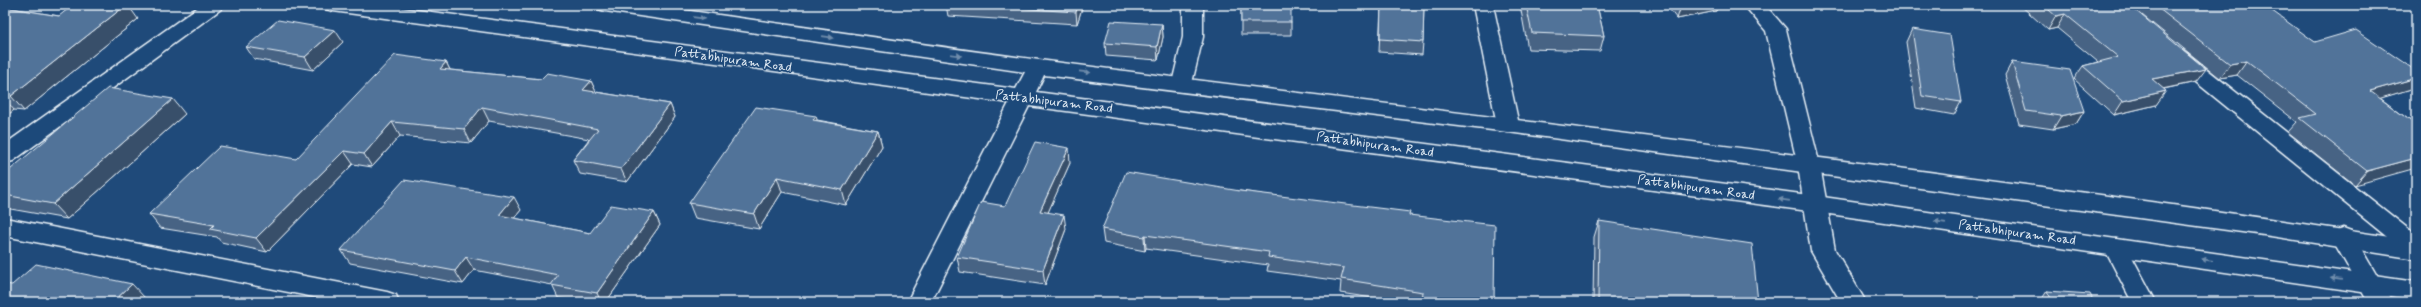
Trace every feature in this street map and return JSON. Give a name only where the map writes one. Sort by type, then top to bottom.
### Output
[{"type":"street","points":[[5,155],[214,5]]},
{"type":"street","name":"Pattabhipuram Road","points":[[334,5],[1816,204],[2116,248],[2374,293],[2416,291]]},
{"type":"street","points":[[605,5],[1038,67],[1182,83],[1508,125],[2343,237],[2416,249]]},
{"type":"street","points":[[1182,83],[1193,37],[1193,5]]},
{"type":"street","points":[[1483,5],[1508,125]]},
{"type":"street","points":[[1754,5],[1776,29],[1809,166],[1823,251],[1854,302]]},
{"type":"street","points":[[2164,45],[2416,249]]},
{"type":"street","points":[[919,302],[1038,67]]},
{"type":"street","points":[[5,227],[387,302]]},
{"type":"street","points":[[2343,237],[2374,293]]},
{"type":"street","points":[[2116,248],[2144,302]]},
{"type":"building","points":[[73,5],[126,5],[11,96],[5,95],[5,7],[59,16]]},
{"type":"building","points":[[968,5],[1078,5],[1076,12]]},
{"type":"building","points":[[1241,5],[1291,5],[1291,22],[1241,22]]},
{"type":"building","points":[[1381,5],[1424,5],[1423,42],[1380,39]]},
{"type":"building","points":[[1526,5],[1597,5],[1604,36],[1532,33]]},
{"type":"building","points":[[2043,5],[2129,5],[2206,69],[2152,79],[2166,91],[2123,101],[2083,66],[2118,57],[2065,14],[2056,16]]},
{"type":"building","points":[[2154,5],[2264,5],[2315,42],[2356,30],[2416,71],[2416,78],[2370,91],[2416,125],[2416,158],[2367,171],[2300,118],[2316,114],[2247,61],[2230,64]]},
{"type":"building","points":[[278,20],[335,30],[305,57],[246,47]]},
{"type":"building","points":[[1111,21],[1162,24],[1157,47],[1105,43]]},
{"type":"building","points":[[1912,29],[1950,35],[1961,102],[1922,96]]},
{"type":"building","points":[[395,55],[446,62],[440,69],[541,79],[547,73],[591,81],[583,90],[670,104],[621,169],[573,160],[598,129],[482,107],[464,129],[392,122],[364,154],[344,151],[256,238],[210,229],[214,225],[149,214],[220,146],[296,159]]},
{"type":"building","points":[[2012,62],[2070,70],[2084,111],[2061,116],[2026,111]]},
{"type":"building","points":[[108,88],[173,99],[53,204],[5,195],[5,174]]},
{"type":"building","points":[[756,107],[816,116],[813,120],[878,131],[842,190],[777,177],[754,214],[689,203]]},
{"type":"building","points":[[1035,142],[1069,148],[1040,211],[1064,215],[1043,270],[957,257],[981,202],[1005,206]]},
{"type":"building","points":[[1126,172],[1240,191],[1410,212],[1409,215],[1495,225],[1494,302],[1422,302],[1423,292],[1341,279],[1344,268],[1268,257],[1269,252],[1145,235],[1144,237],[1102,229]]},
{"type":"building","points":[[404,180],[514,197],[499,215],[590,233],[611,205],[654,212],[597,293],[551,285],[558,275],[466,257],[455,271],[341,250]]},
{"type":"building","points":[[1599,221],[1752,244],[1758,302],[1598,302]]},
{"type":"building","points":[[36,264],[132,284],[113,302],[5,302],[5,284],[12,285]]},
{"type":"building","points":[[2047,291],[2090,294],[2094,302],[2053,302]]}]
